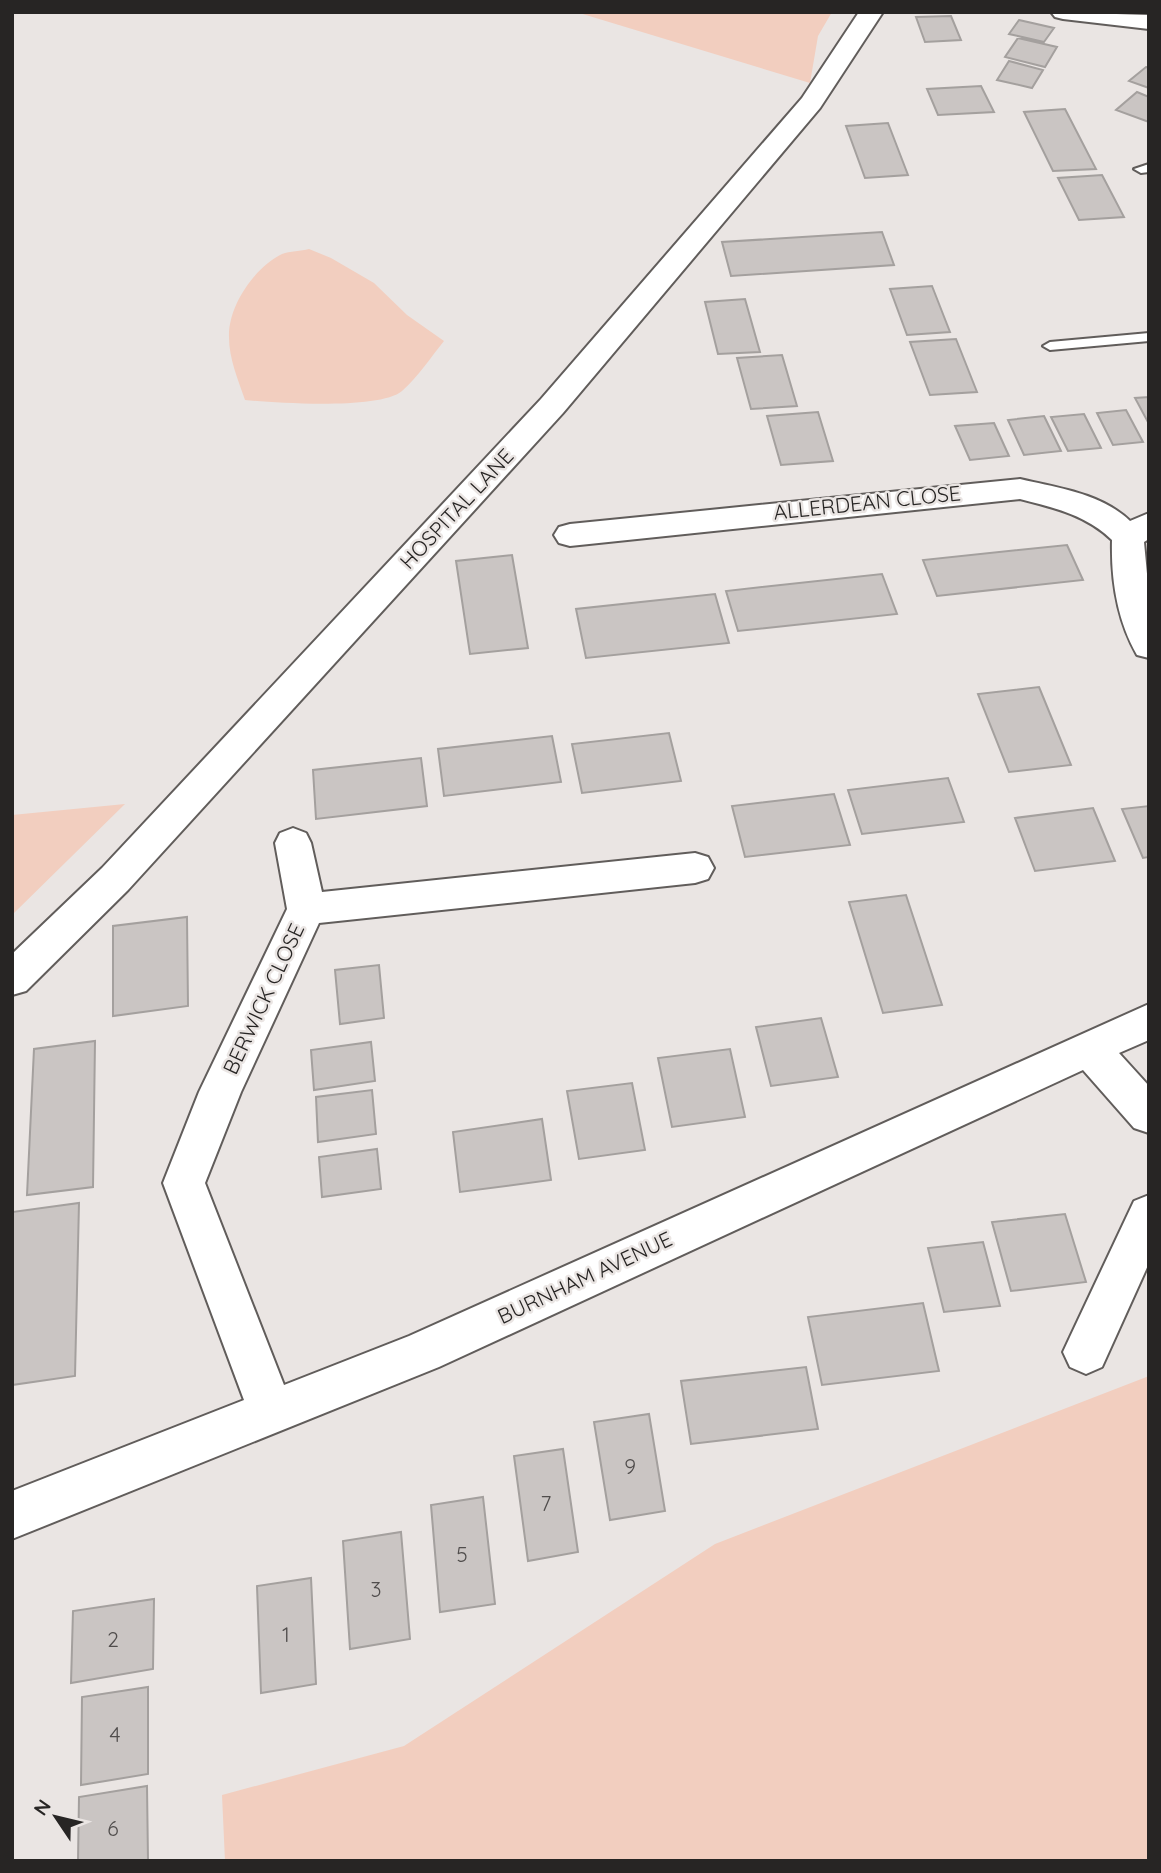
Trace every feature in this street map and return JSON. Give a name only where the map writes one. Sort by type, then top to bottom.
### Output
[{"type":"street","name":"HOSPITAL LANE","points":[[12,979],[115,879],[552,406],[811,103],[871,12]]},
{"type":"street","points":[[1066,13],[1149,22]]},
{"type":"street","name":"ALLERDEAN CLOSE","points":[[570,535],[1020,489],[1079,504],[1138,530]]},
{"type":"street","points":[[1138,530],[1130,584],[1137,621],[1149,646]]},
{"type":"street","points":[[293,843],[306,909]]},
{"type":"street","name":"BERWICK CLOSE","points":[[272,1414],[184,1183],[220,1092],[306,909],[695,868]]},
{"type":"street","name":"BURNHAM AVENUE","points":[[12,1515],[423,1352],[1149,1021]]},
{"type":"street","points":[[1089,1048],[1149,1115]]},
{"type":"street","points":[[1086,1352],[1149,1215]]},
{"type":"lane","points":[[1050,346],[1149,337]]},
{"type":"shaded area","points":[[576,12],[832,12],[818,36],[810,83]]},
{"type":"shaded area","points":[[309,249],[331,258],[374,283],[407,315],[444,341],[402,391],[390,397],[351,403],[245,400],[229,345],[230,325],[238,301],[253,278],[272,260],[285,253]]},
{"type":"shaded area","points":[[125,804],[12,915],[12,815]]},
{"type":"shaded area","points":[[1149,1376],[1149,1861],[225,1861],[222,1795],[404,1746],[715,1544]]},
{"type":"building","points":[[951,16],[961,40],[925,42],[916,17]]},
{"type":"building","points":[[1019,20],[1054,28],[1044,42],[1009,34]]},
{"type":"building","points":[[1018,38],[1057,47],[1045,67],[1005,57]]},
{"type":"building","points":[[1009,61],[1043,70],[1032,88],[997,80]]},
{"type":"building","points":[[1146,67],[1149,68],[1149,88],[1129,81]]},
{"type":"building","points":[[981,86],[994,112],[938,115],[927,89]]},
{"type":"building","points":[[1137,92],[1149,97],[1149,122],[1116,110]]},
{"type":"building","points":[[1065,109],[1096,169],[1053,171],[1024,112]]},
{"type":"building","points":[[888,123],[908,175],[865,178],[846,126]]},
{"type":"building","points":[[1102,175],[1124,217],[1079,220],[1058,178]]},
{"type":"building","points":[[882,232],[894,265],[731,276],[722,242]]},
{"type":"building","points":[[932,286],[950,332],[907,335],[890,289]]},
{"type":"building","points":[[745,299],[760,352],[718,354],[705,302]]},
{"type":"building","points":[[956,339],[977,392],[930,395],[910,342]]},
{"type":"building","points":[[782,355],[797,406],[751,409],[737,358]]},
{"type":"building","points":[[1149,397],[1149,424],[1135,398]]},
{"type":"building","points":[[1126,410],[1143,442],[1113,445],[1097,413]]},
{"type":"building","points":[[818,412],[833,461],[781,465],[767,416]]},
{"type":"building","points":[[1084,414],[1101,448],[1068,451],[1051,417]]},
{"type":"building","points":[[1044,416],[1061,451],[1024,455],[1008,420]]},
{"type":"building","points":[[994,423],[1009,456],[970,460],[955,426]]},
{"type":"building","points":[[1067,545],[1083,580],[937,596],[923,560]]},
{"type":"building","points":[[512,555],[528,648],[470,654],[456,561]]},
{"type":"building","points":[[882,574],[897,614],[738,631],[726,591]]},
{"type":"building","points":[[715,594],[729,643],[586,658],[576,609]]},
{"type":"building","points":[[1039,687],[1071,765],[1009,772],[978,694]]},
{"type":"building","points":[[669,733],[681,781],[582,793],[572,744]]},
{"type":"building","points":[[552,736],[561,782],[444,796],[438,749]]},
{"type":"building","points":[[421,758],[427,806],[316,819],[313,770]]},
{"type":"building","points":[[948,778],[964,822],[862,834],[848,790]]},
{"type":"building","points":[[834,794],[850,845],[745,857],[732,806]]},
{"type":"building","points":[[1149,806],[1149,857],[1143,858],[1122,809]]},
{"type":"building","points":[[1093,808],[1115,861],[1035,871],[1015,818]]},
{"type":"building","points":[[906,895],[942,1005],[883,1013],[849,902]]},
{"type":"building","points":[[187,917],[188,1006],[113,1016],[113,926]]},
{"type":"building","points":[[379,965],[384,1018],[340,1024],[335,970]]},
{"type":"building","points":[[821,1018],[838,1077],[771,1086],[756,1027]]},
{"type":"building","points":[[95,1041],[93,1187],[27,1195],[34,1049]]},
{"type":"building","points":[[371,1042],[375,1081],[314,1090],[311,1050]]},
{"type":"building","points":[[730,1049],[745,1117],[672,1127],[658,1058]]},
{"type":"building","points":[[632,1083],[645,1150],[579,1159],[567,1091]]},
{"type":"building","points":[[372,1090],[376,1134],[318,1142],[316,1097]]},
{"type":"building","points":[[542,1119],[551,1180],[460,1192],[453,1132]]},
{"type":"building","points":[[377,1149],[381,1189],[322,1197],[319,1157]]},
{"type":"building","points":[[79,1203],[75,1376],[12,1385],[12,1212]]},
{"type":"building","points":[[1065,1214],[1086,1282],[1011,1291],[992,1222]]},
{"type":"building","points":[[983,1242],[1000,1306],[944,1312],[928,1248]]},
{"type":"building","points":[[923,1303],[939,1371],[822,1385],[808,1317]]},
{"type":"building","points":[[806,1367],[818,1429],[691,1444],[681,1381]]},
{"type":"building","points":[[649,1414],[665,1511],[610,1520],[594,1422]]},
{"type":"building","points":[[563,1449],[578,1552],[528,1561],[514,1456]]},
{"type":"building","points":[[483,1497],[495,1604],[440,1612],[431,1505]]},
{"type":"building","points":[[401,1532],[410,1639],[350,1649],[343,1541]]},
{"type":"building","points":[[311,1578],[316,1684],[261,1693],[257,1586]]},
{"type":"building","points":[[154,1599],[153,1669],[71,1683],[73,1611]]},
{"type":"building","points":[[148,1687],[148,1774],[81,1785],[82,1697]]},
{"type":"building","points":[[147,1786],[148,1861],[78,1861],[79,1797]]}]
